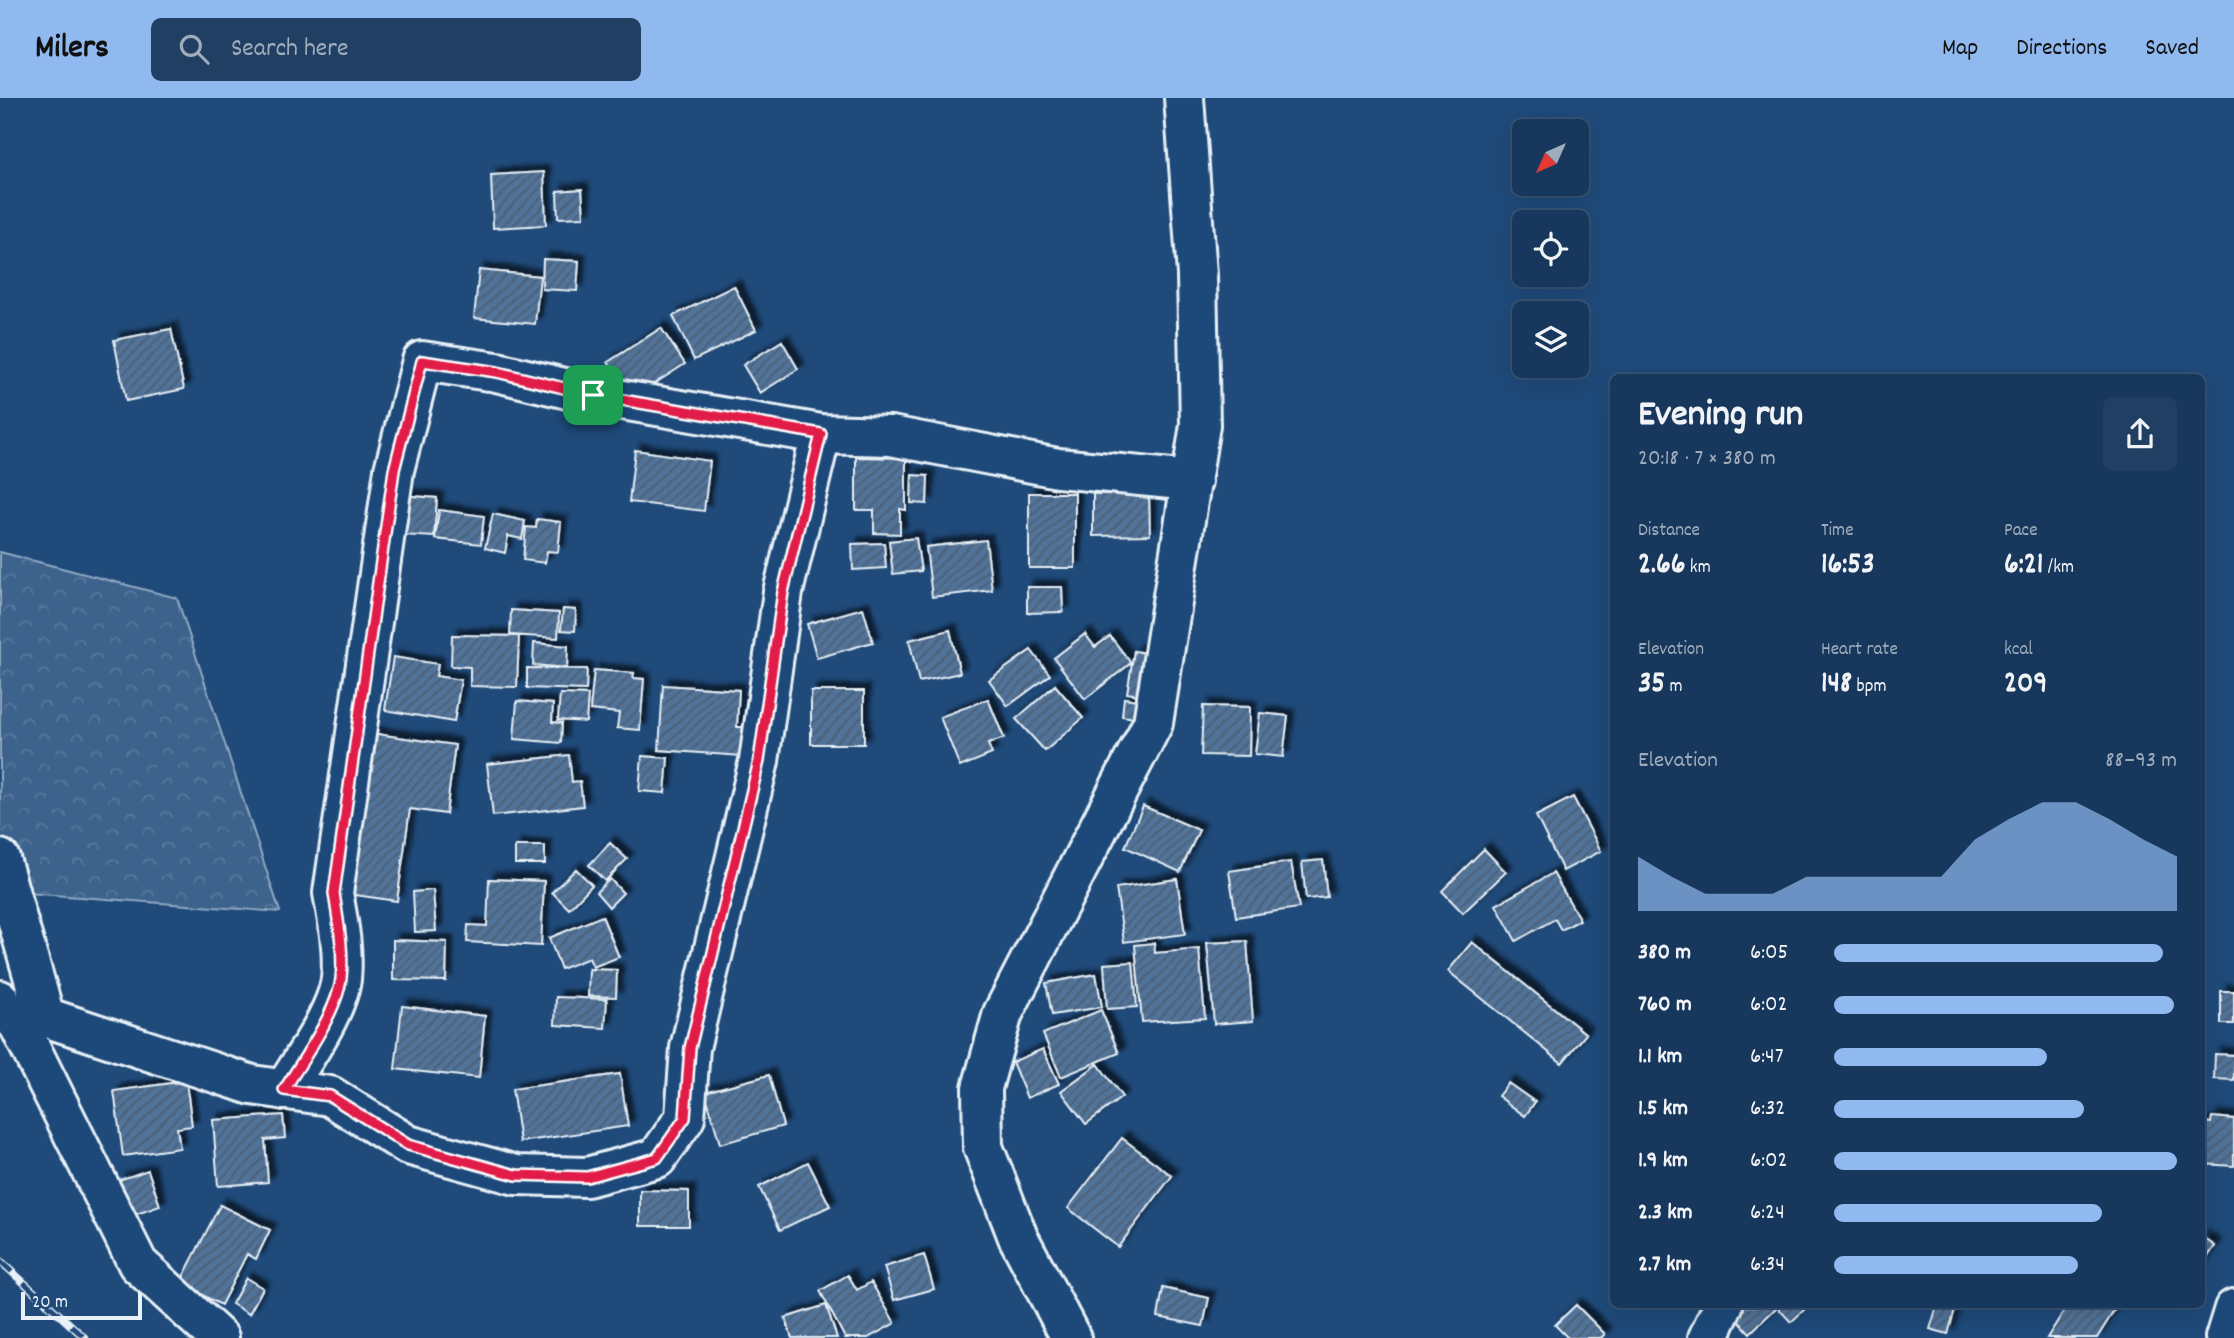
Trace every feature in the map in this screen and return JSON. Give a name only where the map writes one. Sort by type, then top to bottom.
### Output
[{"type":"street","points":[[1071,1338],[1018,1237],[983,1147],[982,1088],[1003,1013],[1153,723],[1200,425],[1199,334],[1184,98]]},
{"type":"street","points":[[284,1090],[321,1031],[341,982],[341,941],[334,893],[394,470],[422,361],[497,372],[593,395],[821,434],[891,436],[1058,468],[1192,481]]},
{"type":"street","points":[[22,1015],[252,1085],[330,1096],[408,1145],[516,1175],[587,1177],[657,1158],[685,1118],[690,1048],[759,761],[783,592],[821,434]]},
{"type":"street","points":[[0,859],[22,1015],[138,1264],[219,1338]]},
{"type":"street","points":[[1708,1338],[1722,1308]]},
{"type":"street","points":[[2225,1338],[2234,1309]]},
{"type":"green space","points":[[0,552],[177,598],[280,912],[0,891]]},
{"type":"building","points":[[544,172],[546,225],[493,228],[491,175]]},
{"type":"building","points":[[582,189],[584,217],[558,218],[557,191]]},
{"type":"building","points":[[543,259],[579,261],[577,291],[542,289]]},
{"type":"building","points":[[479,270],[540,276],[535,324],[474,318]]},
{"type":"building","points":[[734,286],[756,330],[694,360],[673,316]]},
{"type":"building","points":[[661,328],[685,364],[632,398],[608,362]]},
{"type":"building","points":[[171,329],[184,389],[126,401],[114,340]]},
{"type":"building","points":[[782,341],[798,369],[760,393],[743,365]]},
{"type":"building","points":[[635,450],[710,461],[704,511],[629,502]]},
{"type":"building","points":[[856,457],[906,458],[906,510],[900,509],[900,534],[874,533],[874,510],[856,510]]},
{"type":"building","points":[[912,475],[928,476],[927,504],[911,503]]},
{"type":"building","points":[[1029,493],[1075,493],[1075,568],[1029,568]]},
{"type":"building","points":[[1149,493],[1150,535],[1093,536],[1093,494]]},
{"type":"building","points":[[401,495],[437,498],[434,537],[403,535]]},
{"type":"building","points":[[439,510],[484,516],[481,544],[435,539]]},
{"type":"building","points":[[493,514],[525,521],[522,539],[508,536],[505,553],[485,548]]},
{"type":"building","points":[[537,519],[561,522],[558,552],[547,551],[545,563],[523,560],[526,527],[536,528]]},
{"type":"building","points":[[916,538],[921,571],[893,574],[889,541]]},
{"type":"building","points":[[986,540],[992,590],[932,597],[926,547]]},
{"type":"building","points":[[884,543],[886,568],[853,570],[852,544]]},
{"type":"building","points":[[1027,587],[1062,587],[1063,612],[1027,613]]},
{"type":"building","points":[[863,608],[873,642],[817,658],[807,624]]},
{"type":"building","points":[[563,609],[576,610],[575,631],[561,630]]},
{"type":"building","points":[[511,610],[559,613],[558,638],[510,635]]},
{"type":"building","points":[[950,630],[960,673],[919,682],[909,640]]},
{"type":"building","points":[[1085,634],[1095,647],[1110,636],[1131,663],[1085,699],[1054,658]]},
{"type":"building","points":[[452,635],[519,636],[517,687],[470,686],[470,667],[451,666]]},
{"type":"building","points":[[534,643],[568,646],[567,668],[533,665]]},
{"type":"building","points":[[1031,650],[1050,675],[1008,706],[989,680]]},
{"type":"building","points":[[1134,651],[1159,655],[1152,697],[1127,693]]},
{"type":"building","points":[[393,657],[438,664],[436,676],[461,680],[454,722],[385,710]]},
{"type":"building","points":[[527,668],[587,669],[586,690],[527,688]]},
{"type":"building","points":[[594,670],[634,673],[633,678],[644,679],[640,730],[617,728],[619,713],[590,710]]},
{"type":"building","points":[[663,685],[739,690],[737,727],[744,727],[742,756],[659,750]]},
{"type":"building","points":[[1055,685],[1083,718],[1045,751],[1016,719]]},
{"type":"building","points":[[811,691],[864,691],[864,744],[811,744]]},
{"type":"building","points":[[560,694],[588,695],[586,722],[558,720]]},
{"type":"building","points":[[1124,698],[1151,702],[1147,720],[1122,716]]},
{"type":"building","points":[[988,699],[1004,738],[988,744],[992,754],[960,767],[940,717]]},
{"type":"building","points":[[517,701],[553,704],[552,722],[562,723],[561,743],[514,739]]},
{"type":"building","points":[[1203,706],[1250,707],[1249,756],[1201,755]]},
{"type":"building","points":[[1260,713],[1288,716],[1283,757],[1255,754]]},
{"type":"building","points":[[370,733],[455,745],[446,814],[410,809],[397,901],[348,894]]},
{"type":"building","points":[[569,755],[572,782],[580,781],[583,806],[493,816],[487,764]]},
{"type":"building","points":[[642,756],[668,758],[665,793],[639,791]]},
{"type":"building","points":[[1573,797],[1601,851],[1563,871],[1536,816]]},
{"type":"building","points":[[1143,806],[1199,830],[1180,872],[1125,847]]},
{"type":"building","points":[[610,843],[627,859],[605,881],[589,865]]},
{"type":"building","points":[[515,846],[545,846],[545,864],[515,864]]},
{"type":"building","points":[[1484,849],[1506,872],[1463,913],[1442,891]]},
{"type":"building","points":[[1323,860],[1327,897],[1306,899],[1302,862]]},
{"type":"building","points":[[1291,862],[1299,908],[1236,917],[1229,871]]},
{"type":"building","points":[[576,869],[592,885],[569,909],[552,892]]},
{"type":"building","points":[[1553,873],[1580,920],[1561,930],[1555,919],[1516,941],[1496,905]]},
{"type":"building","points":[[489,879],[544,881],[541,946],[467,942],[468,925],[487,926]]},
{"type":"building","points":[[610,879],[623,893],[609,907],[596,892]]},
{"type":"building","points":[[1177,879],[1185,934],[1124,942],[1116,888]]},
{"type":"building","points":[[433,890],[436,931],[415,932],[413,892]]},
{"type":"building","points":[[602,916],[619,957],[593,967],[589,958],[561,969],[549,938]]},
{"type":"building","points":[[393,940],[447,942],[446,981],[393,980]]},
{"type":"building","points":[[1247,941],[1253,1021],[1214,1024],[1207,943]]},
{"type":"building","points":[[1472,942],[1586,1034],[1562,1063],[1448,971]]},
{"type":"building","points":[[1154,943],[1155,953],[1199,949],[1205,1018],[1142,1022],[1135,945]]},
{"type":"building","points":[[1133,962],[1137,1007],[1107,1009],[1104,964]]},
{"type":"building","points":[[589,969],[617,970],[616,997],[588,996]]},
{"type":"building","points":[[1096,974],[1102,1007],[1052,1015],[1046,983]]},
{"type":"building","points":[[2221,991],[2234,991],[2234,1024],[2221,1024]]},
{"type":"building","points":[[556,997],[607,999],[605,1028],[555,1025]]},
{"type":"building","points":[[402,1006],[485,1016],[479,1078],[395,1069]]},
{"type":"building","points":[[1101,1010],[1119,1053],[1061,1077],[1043,1034]]},
{"type":"building","points":[[1043,1049],[1059,1084],[1027,1098],[1012,1062]]},
{"type":"building","points":[[2215,1054],[2234,1055],[2234,1080],[2214,1079]]},
{"type":"building","points":[[1098,1064],[1122,1097],[1086,1124],[1061,1091]]},
{"type":"building","points":[[620,1074],[628,1126],[520,1142],[512,1089]]},
{"type":"building","points":[[769,1075],[783,1126],[720,1144],[705,1092]]},
{"type":"building","points":[[186,1081],[192,1126],[177,1128],[180,1148],[123,1156],[114,1091]]},
{"type":"building","points":[[1508,1083],[1535,1102],[1525,1116],[1498,1096]]},
{"type":"building","points":[[283,1115],[285,1138],[265,1140],[268,1182],[218,1186],[213,1120]]},
{"type":"building","points":[[2212,1117],[2234,1119],[2234,1166],[2205,1164],[2205,1122],[2211,1123]]},
{"type":"building","points":[[1122,1138],[1172,1176],[1118,1247],[1068,1208]]},
{"type":"building","points":[[808,1162],[830,1206],[780,1230],[759,1187]]},
{"type":"building","points":[[148,1170],[160,1206],[131,1216],[119,1180]]},
{"type":"building","points":[[640,1190],[689,1191],[689,1226],[640,1226]]},
{"type":"building","points":[[220,1205],[270,1230],[256,1259],[247,1254],[221,1305],[180,1283]]},
{"type":"building","points":[[2205,1239],[2215,1246],[2205,1261]]},
{"type":"building","points":[[924,1255],[934,1289],[894,1300],[884,1267]]},
{"type":"building","points":[[848,1275],[857,1290],[871,1282],[895,1323],[868,1338],[845,1338],[820,1291]]},
{"type":"building","points":[[246,1278],[263,1288],[249,1314],[232,1304]]},
{"type":"building","points":[[1163,1288],[1209,1298],[1203,1326],[1158,1317]]},
{"type":"building","points":[[826,1305],[837,1338],[792,1338],[785,1318]]},
{"type":"building","points":[[1576,1305],[1605,1334],[1601,1338],[1568,1338],[1555,1325]]},
{"type":"building","points":[[1735,1308],[1776,1308],[1750,1333],[1730,1312]]},
{"type":"building","points":[[1778,1308],[1805,1309],[1791,1322]]},
{"type":"building","points":[[1936,1308],[1955,1308],[1948,1334],[1930,1329]]},
{"type":"building","points":[[2066,1308],[2116,1308],[2097,1338],[2047,1338]]},
{"type":"railway","points":[[0,1261],[85,1338]]},
{"type":"route","points":[[422,361],[497,372],[593,395],[821,434],[783,592],[759,761],[690,1048],[685,1118],[657,1158],[587,1177],[516,1175],[408,1145],[330,1096],[284,1090],[321,1031],[341,982],[341,941],[334,893],[394,470],[422,361]]}]
